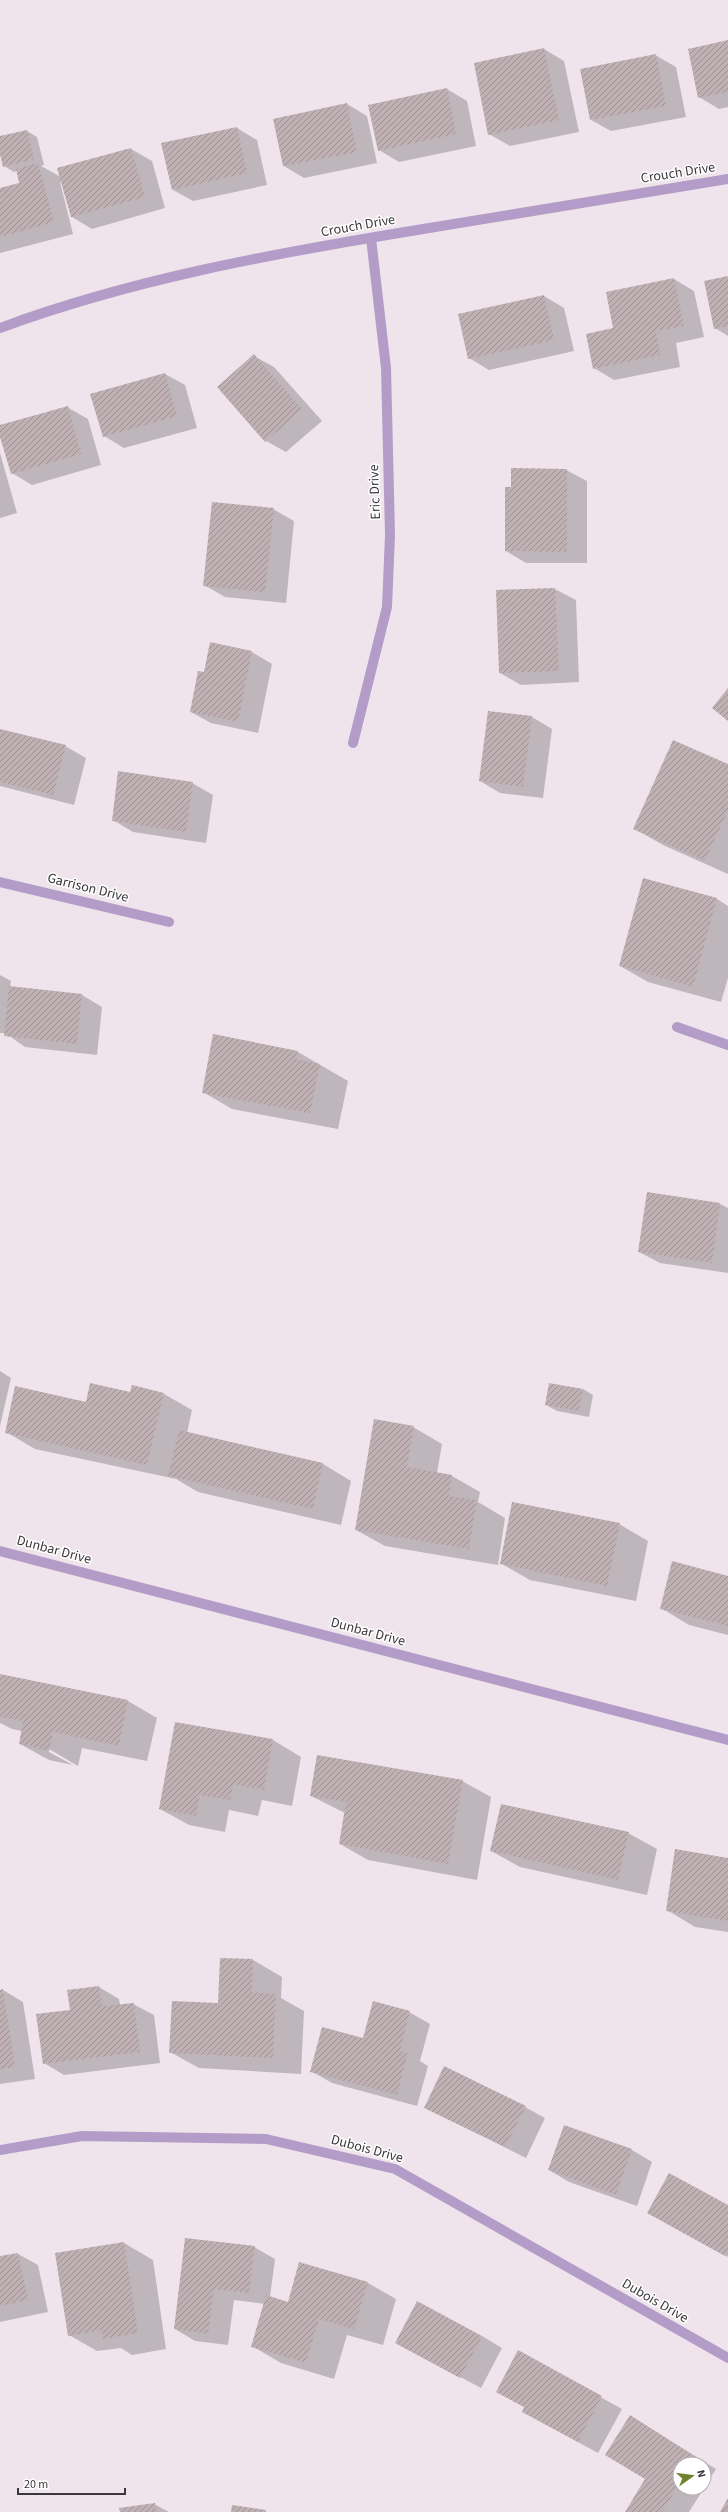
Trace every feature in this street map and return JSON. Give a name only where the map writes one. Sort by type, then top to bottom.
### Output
[{"type":"street","name":"Crouch Drive","points":[[0,328],[34,316],[158,279],[371,238],[728,179]]},
{"type":"street","name":"Eric Drive","points":[[353,743],[387,607],[390,535],[386,368],[371,238]]},
{"type":"street","name":"Garrison Drive","points":[[0,882],[169,922]]},
{"type":"street","points":[[677,1027],[728,1045]]},
{"type":"street","name":"Dunbar Drive","points":[[0,1550],[728,1740]]},
{"type":"street","name":"Dubois Drive","points":[[0,2150],[82,2136],[266,2139],[395,2169],[728,2358]]},
{"type":"building","points":[[728,40],[728,92],[698,98],[688,49]]},
{"type":"building","points":[[544,48],[559,120],[488,135],[474,63]]},
{"type":"building","points":[[656,54],[666,106],[590,120],[580,69]]},
{"type":"building","points":[[447,88],[456,134],[378,151],[368,105]]},
{"type":"building","points":[[347,103],[357,152],[283,166],[273,119]]},
{"type":"building","points":[[237,127],[247,173],[172,190],[161,143]]},
{"type":"building","points":[[27,130],[34,159],[3,167],[0,154],[0,136]]},
{"type":"building","points":[[131,148],[145,197],[71,217],[57,168]]},
{"type":"building","points":[[38,163],[54,222],[0,237],[0,188],[19,183],[16,169]]},
{"type":"building","points":[[728,276],[728,326],[714,329],[704,281]]},
{"type":"building","points":[[674,278],[684,326],[656,331],[660,355],[593,369],[586,334],[613,328],[606,292]]},
{"type":"building","points":[[544,295],[554,340],[468,359],[458,314]]},
{"type":"building","points":[[254,354],[302,409],[265,442],[217,387]]},
{"type":"building","points":[[165,373],[177,416],[103,437],[90,394]]},
{"type":"building","points":[[68,406],[81,454],[11,474],[0,437],[0,425]]},
{"type":"building","points":[[511,468],[567,469],[567,552],[505,551],[505,487],[511,487]]},
{"type":"building","points":[[212,502],[274,508],[265,592],[203,586]]},
{"type":"building","points":[[555,588],[559,671],[499,673],[496,590]]},
{"type":"building","points":[[210,642],[252,651],[238,722],[190,712],[198,671],[204,672]]},
{"type":"building","points":[[728,688],[728,721],[712,708]]},
{"type":"building","points":[[488,711],[532,716],[523,787],[479,781]]},
{"type":"building","points":[[0,729],[66,745],[53,795],[0,782]]},
{"type":"building","points":[[673,740],[728,764],[728,810],[705,861],[633,829]]},
{"type":"building","points":[[118,771],[193,782],[186,832],[112,821]]},
{"type":"building","points":[[643,878],[717,898],[693,987],[619,966]]},
{"type":"building","points":[[9,986],[82,994],[77,1044],[4,1036]]},
{"type":"building","points":[[213,1034],[298,1051],[296,1059],[320,1064],[310,1113],[202,1093]]},
{"type":"building","points":[[647,1192],[720,1203],[712,1263],[638,1252]]},
{"type":"building","points":[[90,1383],[130,1392],[132,1385],[164,1393],[147,1465],[5,1433],[15,1386],[86,1402]]},
{"type":"building","points":[[549,1383],[583,1389],[579,1411],[545,1405]]},
{"type":"building","points":[[374,1419],[414,1426],[407,1467],[452,1475],[449,1496],[477,1500],[469,1549],[355,1530]]},
{"type":"building","points":[[179,1430],[323,1463],[313,1509],[168,1476]]},
{"type":"building","points":[[512,1502],[620,1523],[607,1586],[500,1564]]},
{"type":"building","points":[[672,1561],[728,1576],[728,1626],[660,1609]]},
{"type":"building","points":[[0,1674],[128,1700],[119,1746],[53,1732],[49,1751],[19,1744],[23,1721],[0,1717]]},
{"type":"building","points":[[175,1722],[273,1739],[264,1790],[233,1784],[230,1800],[200,1795],[196,1816],[159,1809]]},
{"type":"building","points":[[317,1755],[463,1780],[448,1864],[339,1844],[346,1802],[310,1796]]},
{"type":"building","points":[[501,1804],[629,1832],[618,1880],[490,1851]]},
{"type":"building","points":[[675,1849],[728,1858],[728,1921],[666,1911]]},
{"type":"building","points":[[220,1958],[253,1959],[252,1992],[276,1994],[273,2058],[169,2053],[172,2001],[218,2003]]},
{"type":"building","points":[[99,1986],[102,2006],[134,2003],[140,2052],[43,2064],[36,2014],[70,2010],[67,1990]]},
{"type":"building","points":[[3,1989],[15,2067],[0,2069],[0,1990]]},
{"type":"building","points":[[373,2001],[410,2011],[400,2051],[408,2053],[397,2095],[310,2072],[322,2027],[363,2038]]},
{"type":"building","points":[[444,2066],[526,2106],[505,2147],[424,2108]]},
{"type":"building","points":[[564,2125],[632,2149],[616,2195],[548,2170]]},
{"type":"building","points":[[669,2173],[728,2205],[728,2250],[725,2256],[647,2213]]},
{"type":"building","points":[[185,2238],[255,2246],[249,2293],[214,2289],[208,2334],[174,2329]]},
{"type":"building","points":[[124,2242],[138,2333],[103,2339],[102,2330],[68,2336],[55,2253]]},
{"type":"building","points":[[18,2253],[28,2300],[0,2306],[0,2256]]},
{"type":"building","points":[[299,2262],[368,2282],[354,2329],[319,2319],[306,2363],[251,2347],[266,2295],[288,2302]]},
{"type":"building","points":[[417,2301],[482,2336],[460,2378],[395,2343]]},
{"type":"building","points":[[518,2350],[602,2396],[578,2442],[522,2412],[524,2407],[496,2392]]},
{"type":"building","points":[[630,2415],[694,2456],[672,2456],[672,2496],[662,2512],[625,2512],[645,2479],[605,2455]]},
{"type":"building","points":[[728,2498],[728,2512],[720,2512]]},
{"type":"building","points":[[155,2503],[156,2512],[120,2512],[119,2508]]},
{"type":"building","points":[[232,2505],[266,2510],[266,2512],[231,2512]]}]
